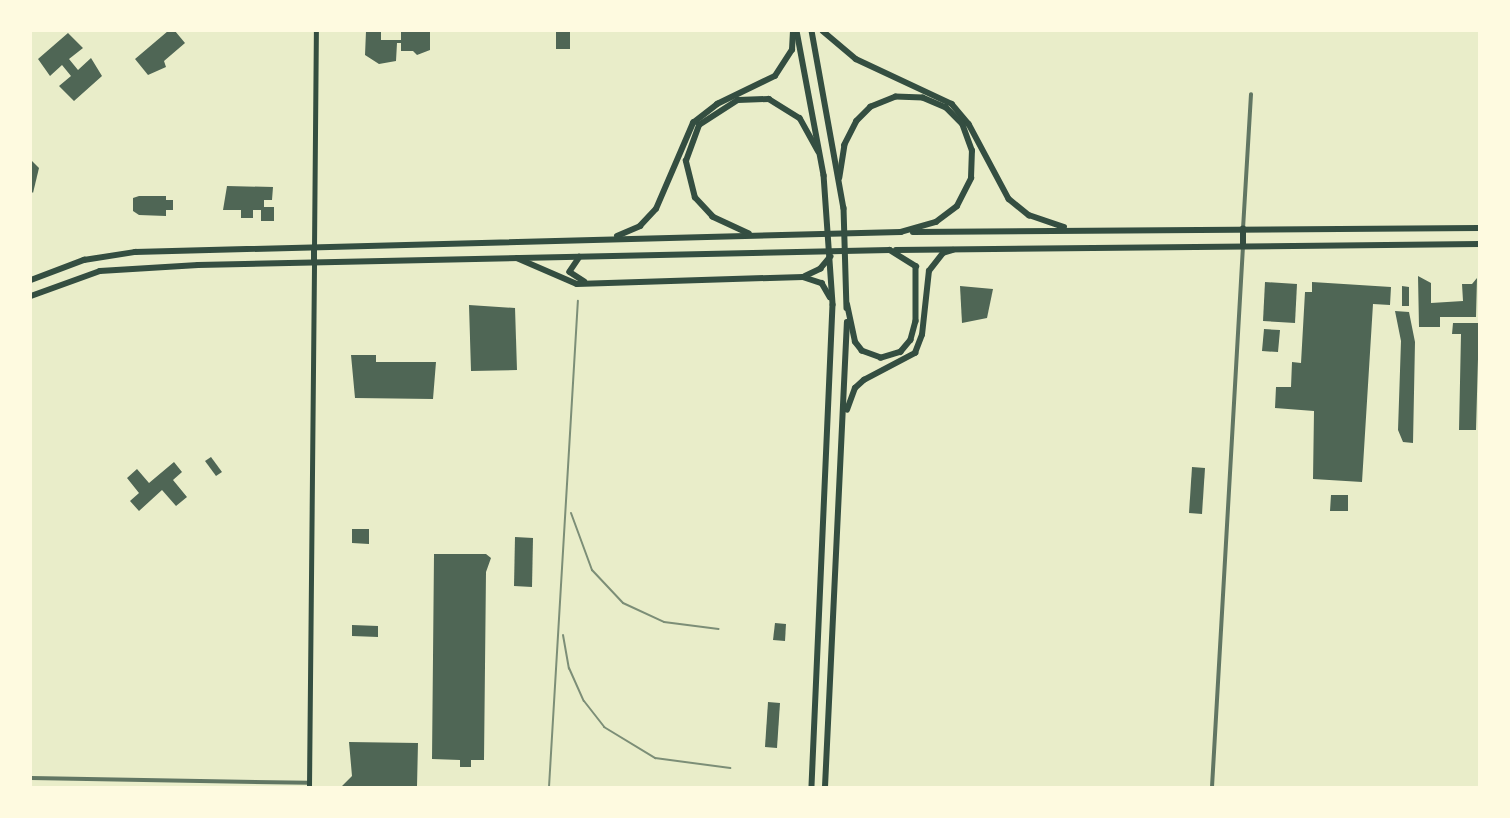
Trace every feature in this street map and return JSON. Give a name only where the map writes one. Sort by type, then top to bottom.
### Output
[{"type":"main road","points":[[309,785],[316,31]]},
{"type":"main road","points":[[601,238],[640,226],[662,200],[703,112],[775,76],[792,50],[793,31]]},
{"type":"main road","points":[[797,31],[824,175],[833,305],[812,787]]},
{"type":"main road","points":[[812,31],[840,178],[847,305],[844,424],[825,787]]},
{"type":"main road","points":[[823,31],[856,59],[952,104],[969,124],[1009,199],[1029,215],[1073,229]]},
{"type":"main road","points":[[840,178],[848,137],[871,107],[912,96],[950,112],[962,124],[972,151],[967,190],[942,218],[901,232]]},
{"type":"main road","points":[[753,235],[713,217],[695,198],[686,166],[686,145],[699,125],[720,108],[745,98],[769,99],[793,111],[806,126],[824,175]]},
{"type":"main road","points":[[31,280],[68,264],[118,253],[601,238],[901,232],[1073,229],[1479,228]]},
{"type":"main road","points":[[1243,229],[1243,246]]},
{"type":"main road","points":[[31,296],[100,271],[314,262],[584,255],[890,250],[901,252],[967,248],[1479,244]]},
{"type":"main road","points":[[844,424],[855,388],[915,353],[922,335],[929,271],[936,260],[950,251],[967,248]]},
{"type":"main road","points":[[847,305],[854,342],[862,351],[881,358],[906,348],[913,335],[918,288],[916,266],[901,252]]},
{"type":"main road","points":[[584,255],[574,261],[570,272],[578,281],[593,283]]},
{"type":"main road","points":[[803,277],[820,269],[831,255]]},
{"type":"main road","points":[[515,257],[566,281],[593,283],[803,277],[822,283],[833,305]]},
{"type":"street","points":[[1243,229],[1251,94]]},
{"type":"street","points":[[1212,787],[1243,246]]},
{"type":"street","points":[[31,778],[309,785]]},
{"type":"building","points":[[168,31],[175,31],[185,43],[164,61],[166,67],[148,75],[135,59]]},
{"type":"building","points":[[366,31],[381,31],[381,40],[401,40],[401,31],[430,31],[430,50],[417,55],[413,51],[401,51],[401,43],[397,43],[396,61],[379,64],[365,55]]},
{"type":"building","points":[[556,31],[570,31],[570,49],[556,49]]},
{"type":"building","points":[[68,33],[83,48],[69,59],[78,70],[91,58],[102,76],[74,101],[59,86],[71,76],[62,65],[50,76],[38,59]]},
{"type":"building","points":[[31,160],[39,168],[33,193],[31,191]]},
{"type":"building","points":[[227,186],[273,187],[272,200],[264,200],[264,207],[274,207],[274,221],[261,221],[261,210],[253,210],[253,218],[241,218],[241,210],[223,210]]},
{"type":"building","points":[[139,196],[166,196],[166,200],[173,200],[173,210],[166,210],[166,216],[139,215],[133,211],[133,198]]},
{"type":"building","points":[[1418,276],[1431,283],[1431,303],[1463,301],[1462,284],[1472,284],[1477,278],[1476,317],[1440,317],[1440,327],[1419,327]]},
{"type":"building","points":[[1265,282],[1297,284],[1295,323],[1263,321]]},
{"type":"building","points":[[1312,282],[1391,287],[1390,305],[1373,304],[1362,482],[1313,479],[1314,411],[1275,408],[1276,387],[1291,387],[1292,362],[1301,363],[1305,292],[1312,292]]},
{"type":"building","points":[[960,286],[993,289],[987,318],[962,323]]},
{"type":"building","points":[[1402,286],[1409,287],[1409,306],[1402,306]]},
{"type":"building","points":[[469,305],[515,308],[517,370],[471,371]]},
{"type":"building","points":[[1395,311],[1409,312],[1415,342],[1413,443],[1403,442],[1398,430],[1401,341]]},
{"type":"building","points":[[1453,323],[1479,323],[1476,430],[1459,430],[1461,334],[1452,334]]},
{"type":"building","points":[[1264,329],[1280,330],[1278,352],[1262,351]]},
{"type":"building","points":[[351,355],[376,355],[376,362],[436,362],[433,399],[355,398]]},
{"type":"building","points":[[211,457],[222,472],[216,476],[205,461]]},
{"type":"building","points":[[174,462],[182,472],[173,480],[187,497],[176,506],[162,490],[139,511],[130,501],[139,493],[127,478],[137,469],[149,483]]},
{"type":"building","points":[[1192,467],[1205,468],[1202,514],[1189,513]]},
{"type":"building","points":[[1331,495],[1348,495],[1348,511],[1330,511]]},
{"type":"building","points":[[352,529],[369,529],[369,544],[352,543]]},
{"type":"building","points":[[515,537],[533,538],[532,587],[514,586]]},
{"type":"building","points":[[434,554],[486,554],[491,558],[486,572],[484,760],[471,760],[471,767],[460,767],[460,760],[432,759]]},
{"type":"building","points":[[775,623],[786,624],[785,641],[773,640]]},
{"type":"building","points":[[352,625],[378,626],[378,637],[352,636]]},
{"type":"building","points":[[768,702],[780,703],[777,748],[765,747]]},
{"type":"building","points":[[349,742],[418,743],[417,787],[341,787],[352,776]]},
{"type":"railway","points":[[549,787],[578,301]]},
{"type":"railway","points":[[571,513],[592,570],[623,603],[664,622],[719,629]]},
{"type":"railway","points":[[563,635],[569,668],[584,701],[604,727],[655,758],[730,768]]}]
